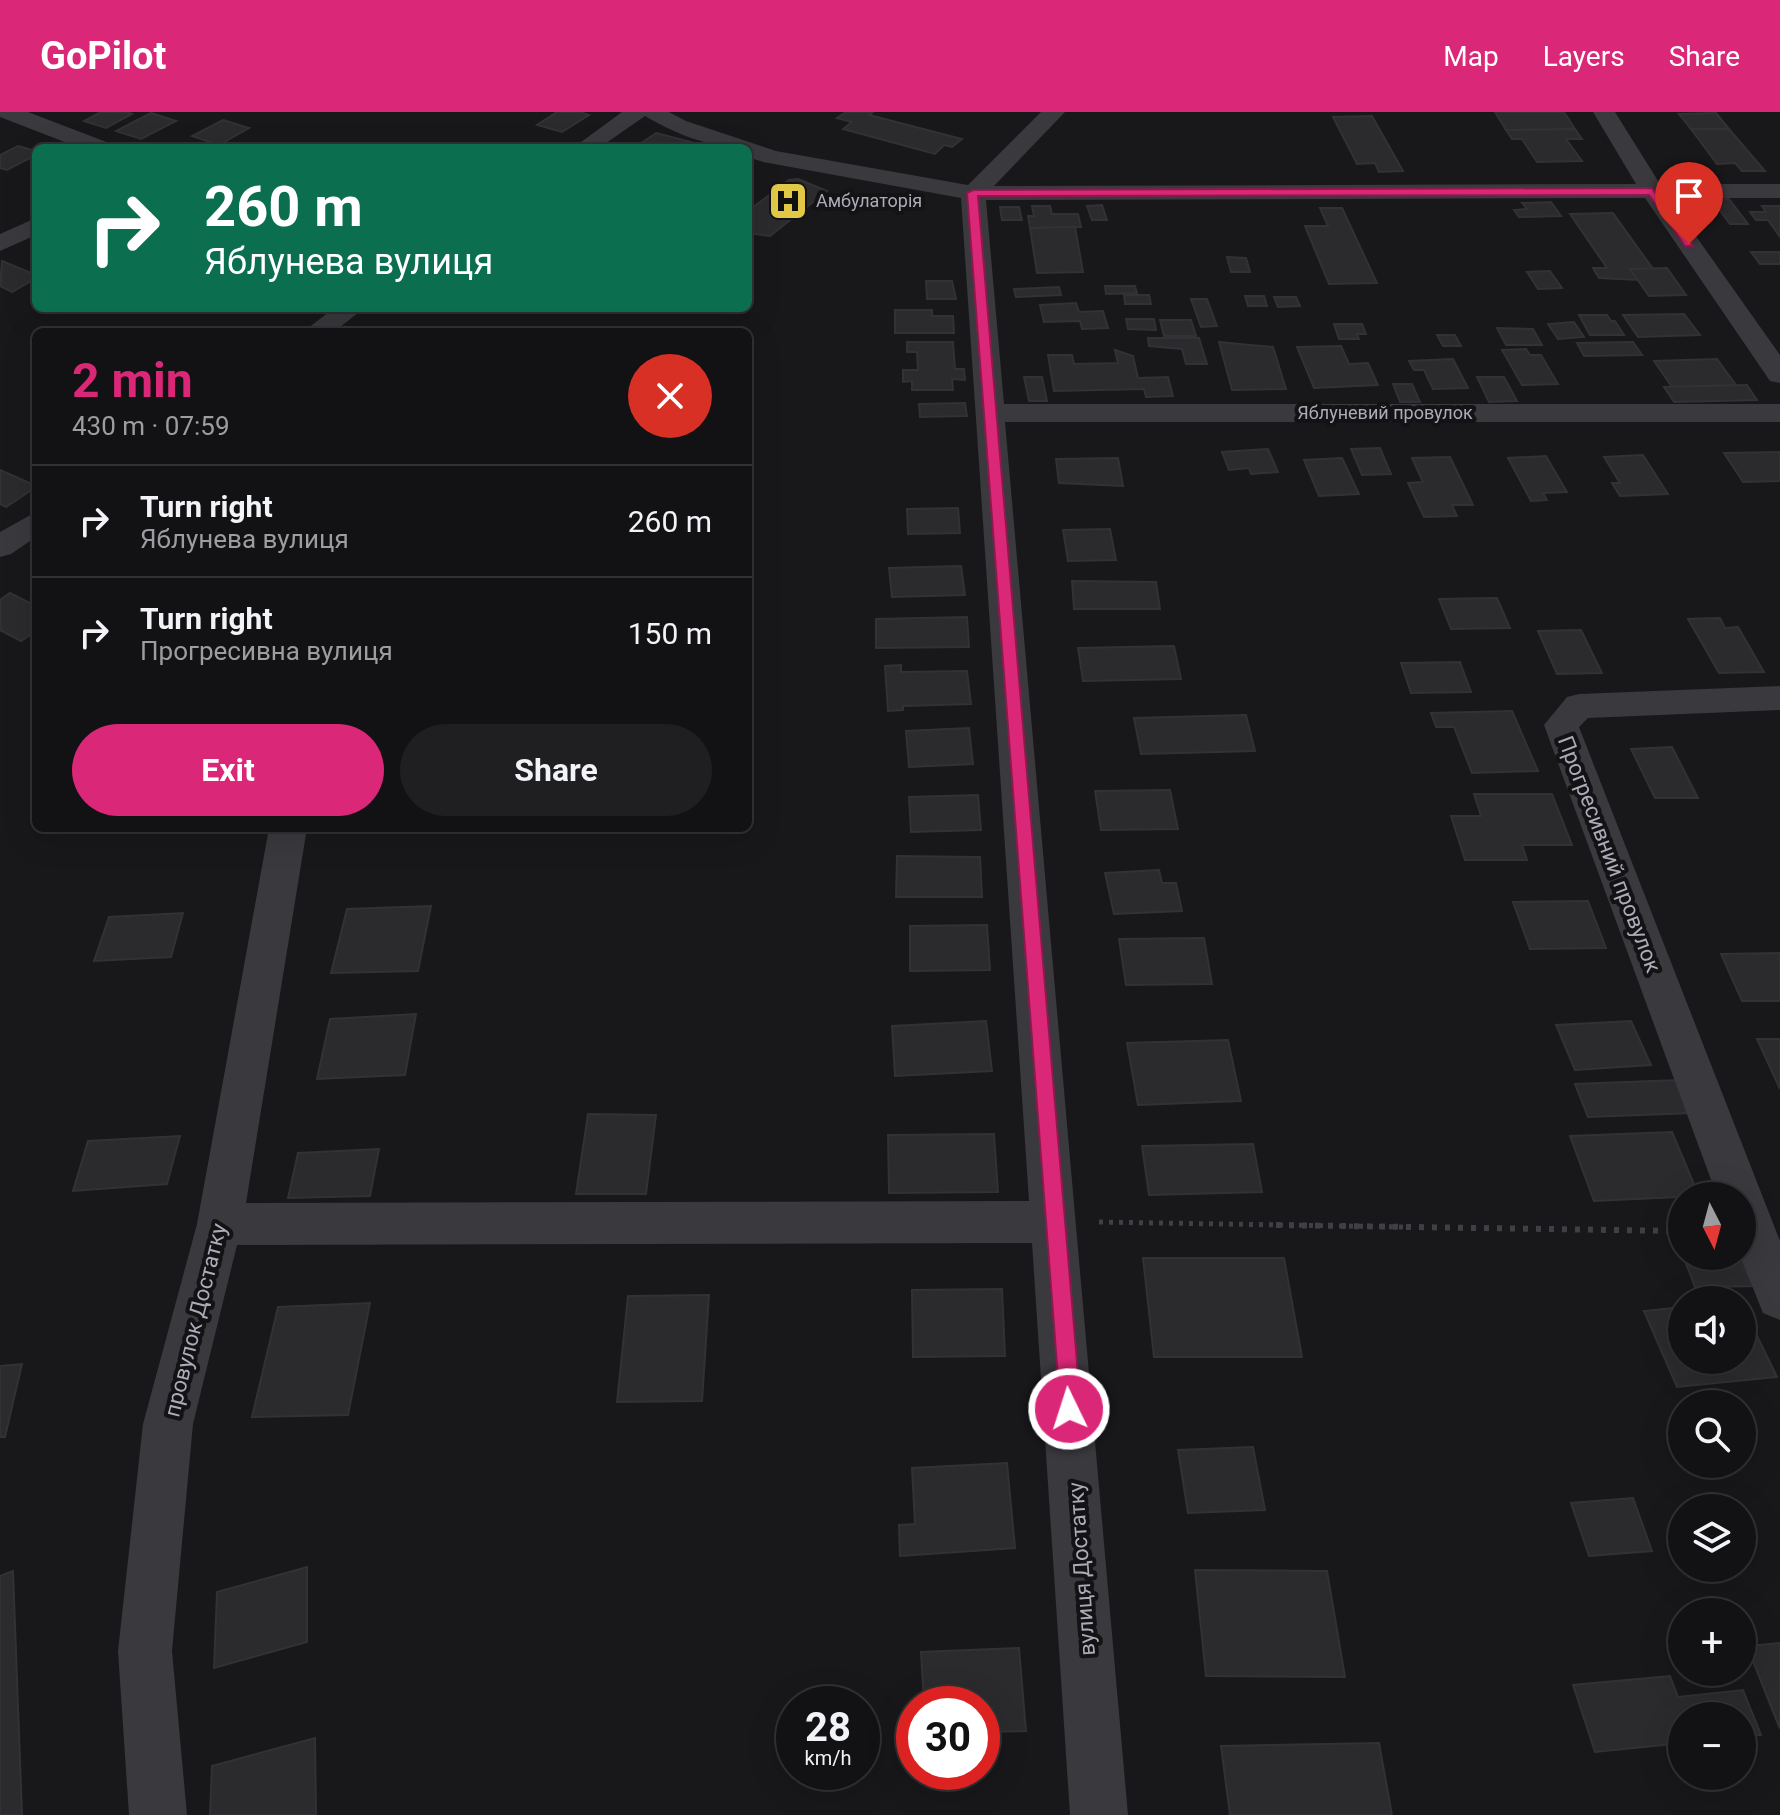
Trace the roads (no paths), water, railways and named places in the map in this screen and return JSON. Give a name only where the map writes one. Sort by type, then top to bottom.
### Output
[{"type":"street","points":[[8,112],[91,144]]},
{"type":"street","points":[[590,144],[637,112]]},
{"type":"street","points":[[653,112],[678,126],[734,144]]},
{"type":"street","points":[[973,193],[1054,112]]},
{"type":"street","points":[[1604,112],[1652,191],[1780,375]]},
{"type":"street","points":[[752,150],[771,157],[973,193],[1780,191]]},
{"type":"street","name":"вулиця Достатку","points":[[973,193],[1099,1815]]},
{"type":"street","points":[[0,244],[32,227]]},
{"type":"street","points":[[322,328],[345,312]]},
{"type":"street","name":"Яблуневий провулок","points":[[990,413],[1780,413]]},
{"type":"street","points":[[0,547],[32,525]]},
{"type":"street","name":"Прогресивний провулок","points":[[1734,1182],[1561,725],[1579,706],[1780,698]]},
{"type":"street","name":"провулок Достатку","points":[[158,1815],[145,1651],[168,1424],[220,1224],[287,832]]},
{"type":"street","points":[[220,1224],[1055,1222]]},
{"type":"street","points":[[1756,1238],[1780,1297]]},
{"type":"place","name":"Амбулаторія","points":[[788,201]]}]
